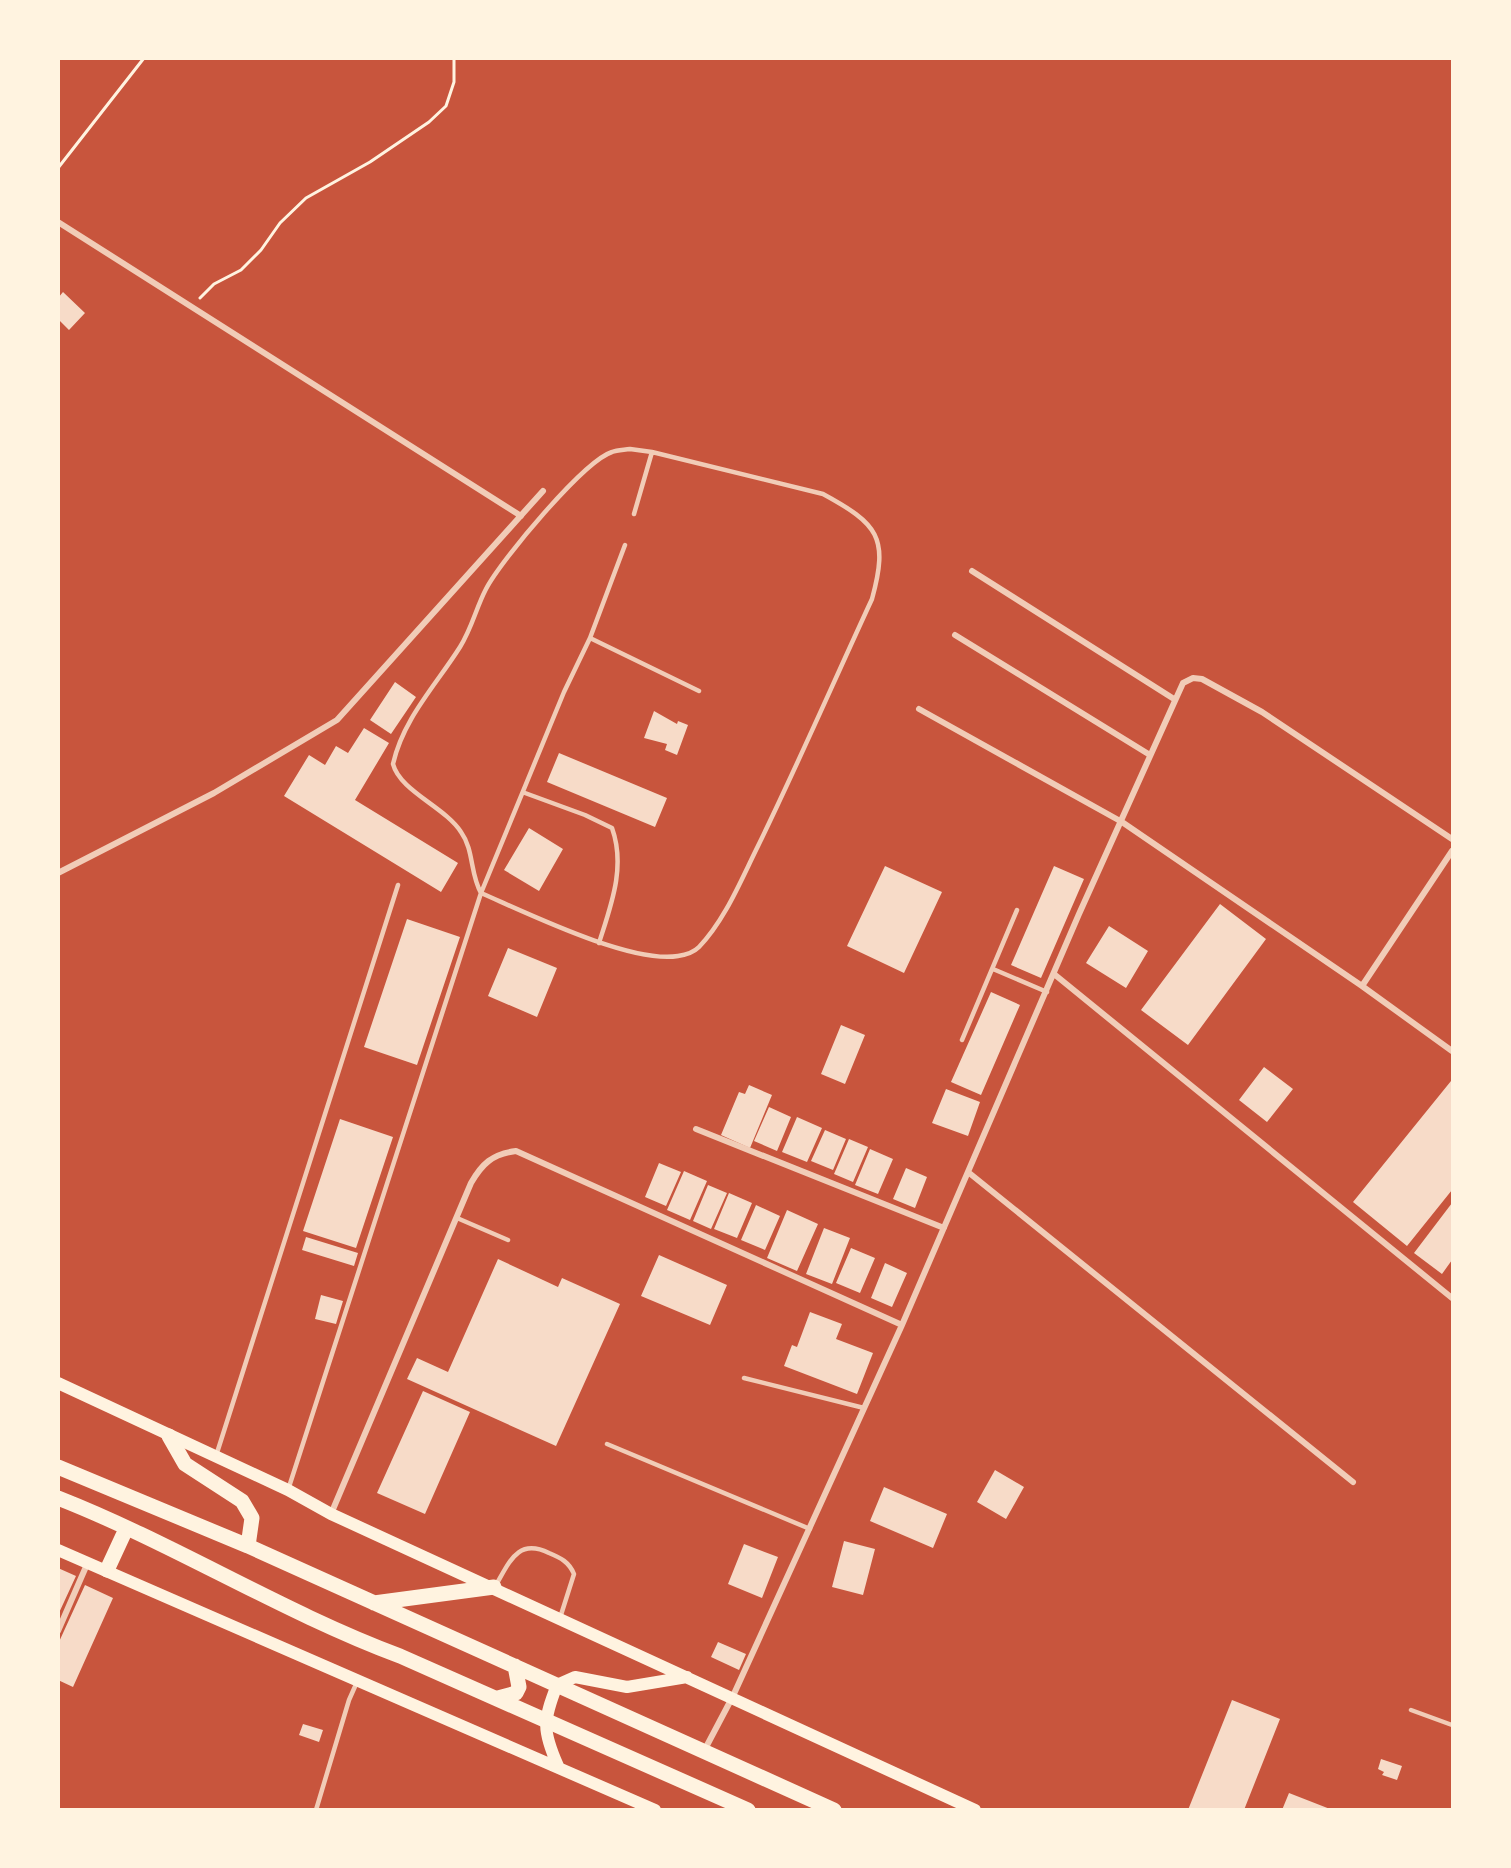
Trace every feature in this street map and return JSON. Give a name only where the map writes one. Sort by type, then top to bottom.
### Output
[{"type":"highway","points":[[169,1436],[185,1464],[242,1501],[252,1518],[248,1546]]},
{"type":"highway","points":[[58,1467],[248,1546],[834,1809]]},
{"type":"highway","points":[[58,1498],[345,1635],[545,1718],[748,1809]]},
{"type":"highway","points":[[108,1570],[126,1529]]},
{"type":"highway","points":[[374,1603],[494,1587]]},
{"type":"highway","points":[[498,1698],[516,1693],[519,1687],[515,1666]]},
{"type":"main road","points":[[58,1383],[288,1490],[331,1514],[494,1587],[559,1620],[733,1696],[975,1809]]},
{"type":"main road","points":[[58,1550],[655,1809]]},
{"type":"main road","points":[[558,1766],[546,1739],[545,1718],[557,1685],[575,1677],[627,1687],[687,1677]]},
{"type":"street","points":[[58,222],[521,516]]},
{"type":"street","points":[[58,873],[214,793],[337,720],[543,491]]},
{"type":"street","points":[[972,571],[1174,699]]},
{"type":"street","points":[[955,635],[1150,755]]},
{"type":"street","points":[[703,1752],[733,1696],[902,1324],[1079,914],[1183,683],[1193,678],[1202,679],[1262,712],[1452,839]]},
{"type":"street","points":[[919,709],[1122,822],[1362,986],[1452,1051]]},
{"type":"street","points":[[1362,986],[1452,851]]},
{"type":"street","points":[[1054,974],[1452,1298]]},
{"type":"street","points":[[696,1129],[944,1228]]},
{"type":"street","points":[[331,1514],[471,1183],[481,1166],[493,1156],[516,1151],[902,1324]]},
{"type":"street","points":[[968,1172],[1353,1482]]},
{"type":"street","points":[[58,1630],[88,1562]]},
{"type":"lane","points":[[630,449],[652,452],[823,494],[843,505],[874,530],[880,546],[879,571],[872,598],[786,789],[731,900],[709,935],[696,950],[677,957],[644,954],[599,943],[481,893],[473,880],[467,842],[461,831],[447,814],[401,781],[395,772],[395,754],[405,726],[439,680],[471,628],[486,588],[525,535],[587,470],[611,452],[630,449]]},
{"type":"lane","points":[[634,514],[652,452]]},
{"type":"lane","points":[[288,1490],[481,893],[525,793],[564,692],[590,638],[625,545]]},
{"type":"lane","points":[[590,638],[699,691]]},
{"type":"lane","points":[[525,793],[585,815],[612,828],[618,845],[618,866],[614,896],[599,943]]},
{"type":"lane","points":[[215,1458],[398,885]]},
{"type":"lane","points":[[962,1040],[1017,910]]},
{"type":"lane","points":[[993,969],[1047,992]]},
{"type":"lane","points":[[457,1218],[508,1240]]},
{"type":"lane","points":[[744,1378],[864,1408]]},
{"type":"lane","points":[[607,1444],[810,1528]]},
{"type":"lane","points":[[494,1587],[511,1559],[521,1549],[540,1548],[565,1560],[574,1574],[559,1620]]},
{"type":"lane","points":[[316,1809],[349,1700],[358,1679]]},
{"type":"lane","points":[[1411,1710],[1452,1725]]},
{"type":"path","points":[[58,168],[144,58]]},
{"type":"path","points":[[192,305],[214,284],[241,270],[261,250],[280,223],[306,198],[370,162],[429,122],[446,106],[454,82],[454,58]]},
{"type":"building","points":[[63,292],[85,313],[69,330],[58,319],[58,298]]},
{"type":"building","points":[[395,682],[416,697],[391,734],[370,720]]},
{"type":"building","points":[[654,711],[677,724],[678,721],[688,725],[677,755],[665,750],[667,744],[644,738]]},
{"type":"building","points":[[364,728],[389,743],[355,800],[458,863],[441,892],[284,796],[309,755],[325,765],[336,746],[348,753]]},
{"type":"building","points":[[559,753],[667,798],[655,827],[547,782]]},
{"type":"building","points":[[529,828],[563,849],[539,891],[504,870]]},
{"type":"building","points":[[885,866],[942,892],[904,973],[847,946]]},
{"type":"building","points":[[1054,866],[1084,879],[1041,978],[1011,965]]},
{"type":"building","points":[[1220,904],[1266,939],[1188,1045],[1141,1010]]},
{"type":"building","points":[[407,919],[460,937],[417,1065],[364,1047]]},
{"type":"building","points":[[1109,926],[1148,951],[1126,988],[1086,963]]},
{"type":"building","points":[[508,948],[557,968],[537,1017],[488,996]]},
{"type":"building","points":[[991,992],[1020,1005],[981,1095],[951,1082]]},
{"type":"building","points":[[841,1025],[865,1035],[845,1084],[821,1074]]},
{"type":"building","points":[[1264,1067],[1293,1089],[1267,1122],[1239,1100]]},
{"type":"building","points":[[1451,1081],[1452,1190],[1407,1246],[1353,1202]]},
{"type":"building","points":[[749,1085],[772,1095],[750,1148],[721,1135],[739,1092],[745,1094]]},
{"type":"building","points":[[946,1089],[980,1102],[968,1136],[932,1123]]},
{"type":"building","points":[[769,1107],[791,1117],[777,1151],[754,1141]]},
{"type":"building","points":[[797,1117],[822,1128],[807,1162],[782,1152]]},
{"type":"building","points":[[340,1119],[393,1137],[356,1248],[303,1231]]},
{"type":"building","points":[[825,1130],[846,1139],[833,1170],[811,1161]]},
{"type":"building","points":[[849,1139],[868,1147],[853,1182],[834,1174]]},
{"type":"building","points":[[870,1149],[893,1159],[878,1194],[855,1185]]},
{"type":"building","points":[[659,1163],[681,1172],[666,1206],[645,1197]]},
{"type":"building","points":[[906,1168],[927,1177],[915,1208],[893,1199]]},
{"type":"building","points":[[684,1171],[707,1181],[690,1220],[667,1210]]},
{"type":"building","points":[[708,1185],[727,1193],[711,1229],[693,1221]]},
{"type":"building","points":[[729,1193],[752,1203],[737,1238],[714,1229]]},
{"type":"building","points":[[1452,1203],[1452,1260],[1442,1274],[1414,1253]]},
{"type":"building","points":[[756,1205],[780,1216],[765,1250],[741,1240]]},
{"type":"building","points":[[787,1210],[818,1224],[797,1271],[767,1258]]},
{"type":"building","points":[[824,1228],[850,1238],[832,1284],[806,1274]]},
{"type":"building","points":[[306,1237],[358,1253],[354,1266],[302,1250]]},
{"type":"building","points":[[851,1248],[875,1258],[860,1293],[836,1283]]},
{"type":"building","points":[[659,1255],[727,1285],[710,1325],[641,1296]]},
{"type":"building","points":[[498,1259],[558,1287],[562,1278],[620,1304],[556,1446],[407,1379],[417,1358],[448,1372]]},
{"type":"building","points":[[885,1263],[907,1273],[892,1307],[871,1298]]},
{"type":"building","points":[[321,1295],[343,1301],[336,1324],[315,1319]]},
{"type":"building","points":[[810,1312],[842,1324],[836,1339],[873,1353],[857,1394],[784,1366],[792,1345],[797,1347]]},
{"type":"building","points":[[423,1391],[470,1412],[425,1514],[377,1493]]},
{"type":"building","points":[[995,1470],[1024,1487],[1006,1519],[977,1502]]},
{"type":"building","points":[[884,1487],[947,1514],[933,1548],[870,1521]]},
{"type":"building","points":[[844,1541],[875,1549],[863,1595],[832,1587]]},
{"type":"building","points":[[744,1544],[778,1557],[762,1598],[728,1584]]},
{"type":"building","points":[[58,1568],[76,1576],[58,1615]]},
{"type":"building","points":[[85,1585],[113,1598],[73,1687],[58,1680],[58,1644]]},
{"type":"building","points":[[718,1642],[746,1654],[739,1670],[711,1657]]},
{"type":"building","points":[[1232,1700],[1280,1719],[1244,1810],[1188,1810]]},
{"type":"building","points":[[303,1724],[323,1730],[319,1742],[299,1735]]},
{"type":"building","points":[[1381,1759],[1402,1766],[1397,1780],[1382,1775],[1384,1772],[1378,1769]]},
{"type":"building","points":[[1289,1793],[1330,1809],[1330,1810],[1282,1810]]}]
